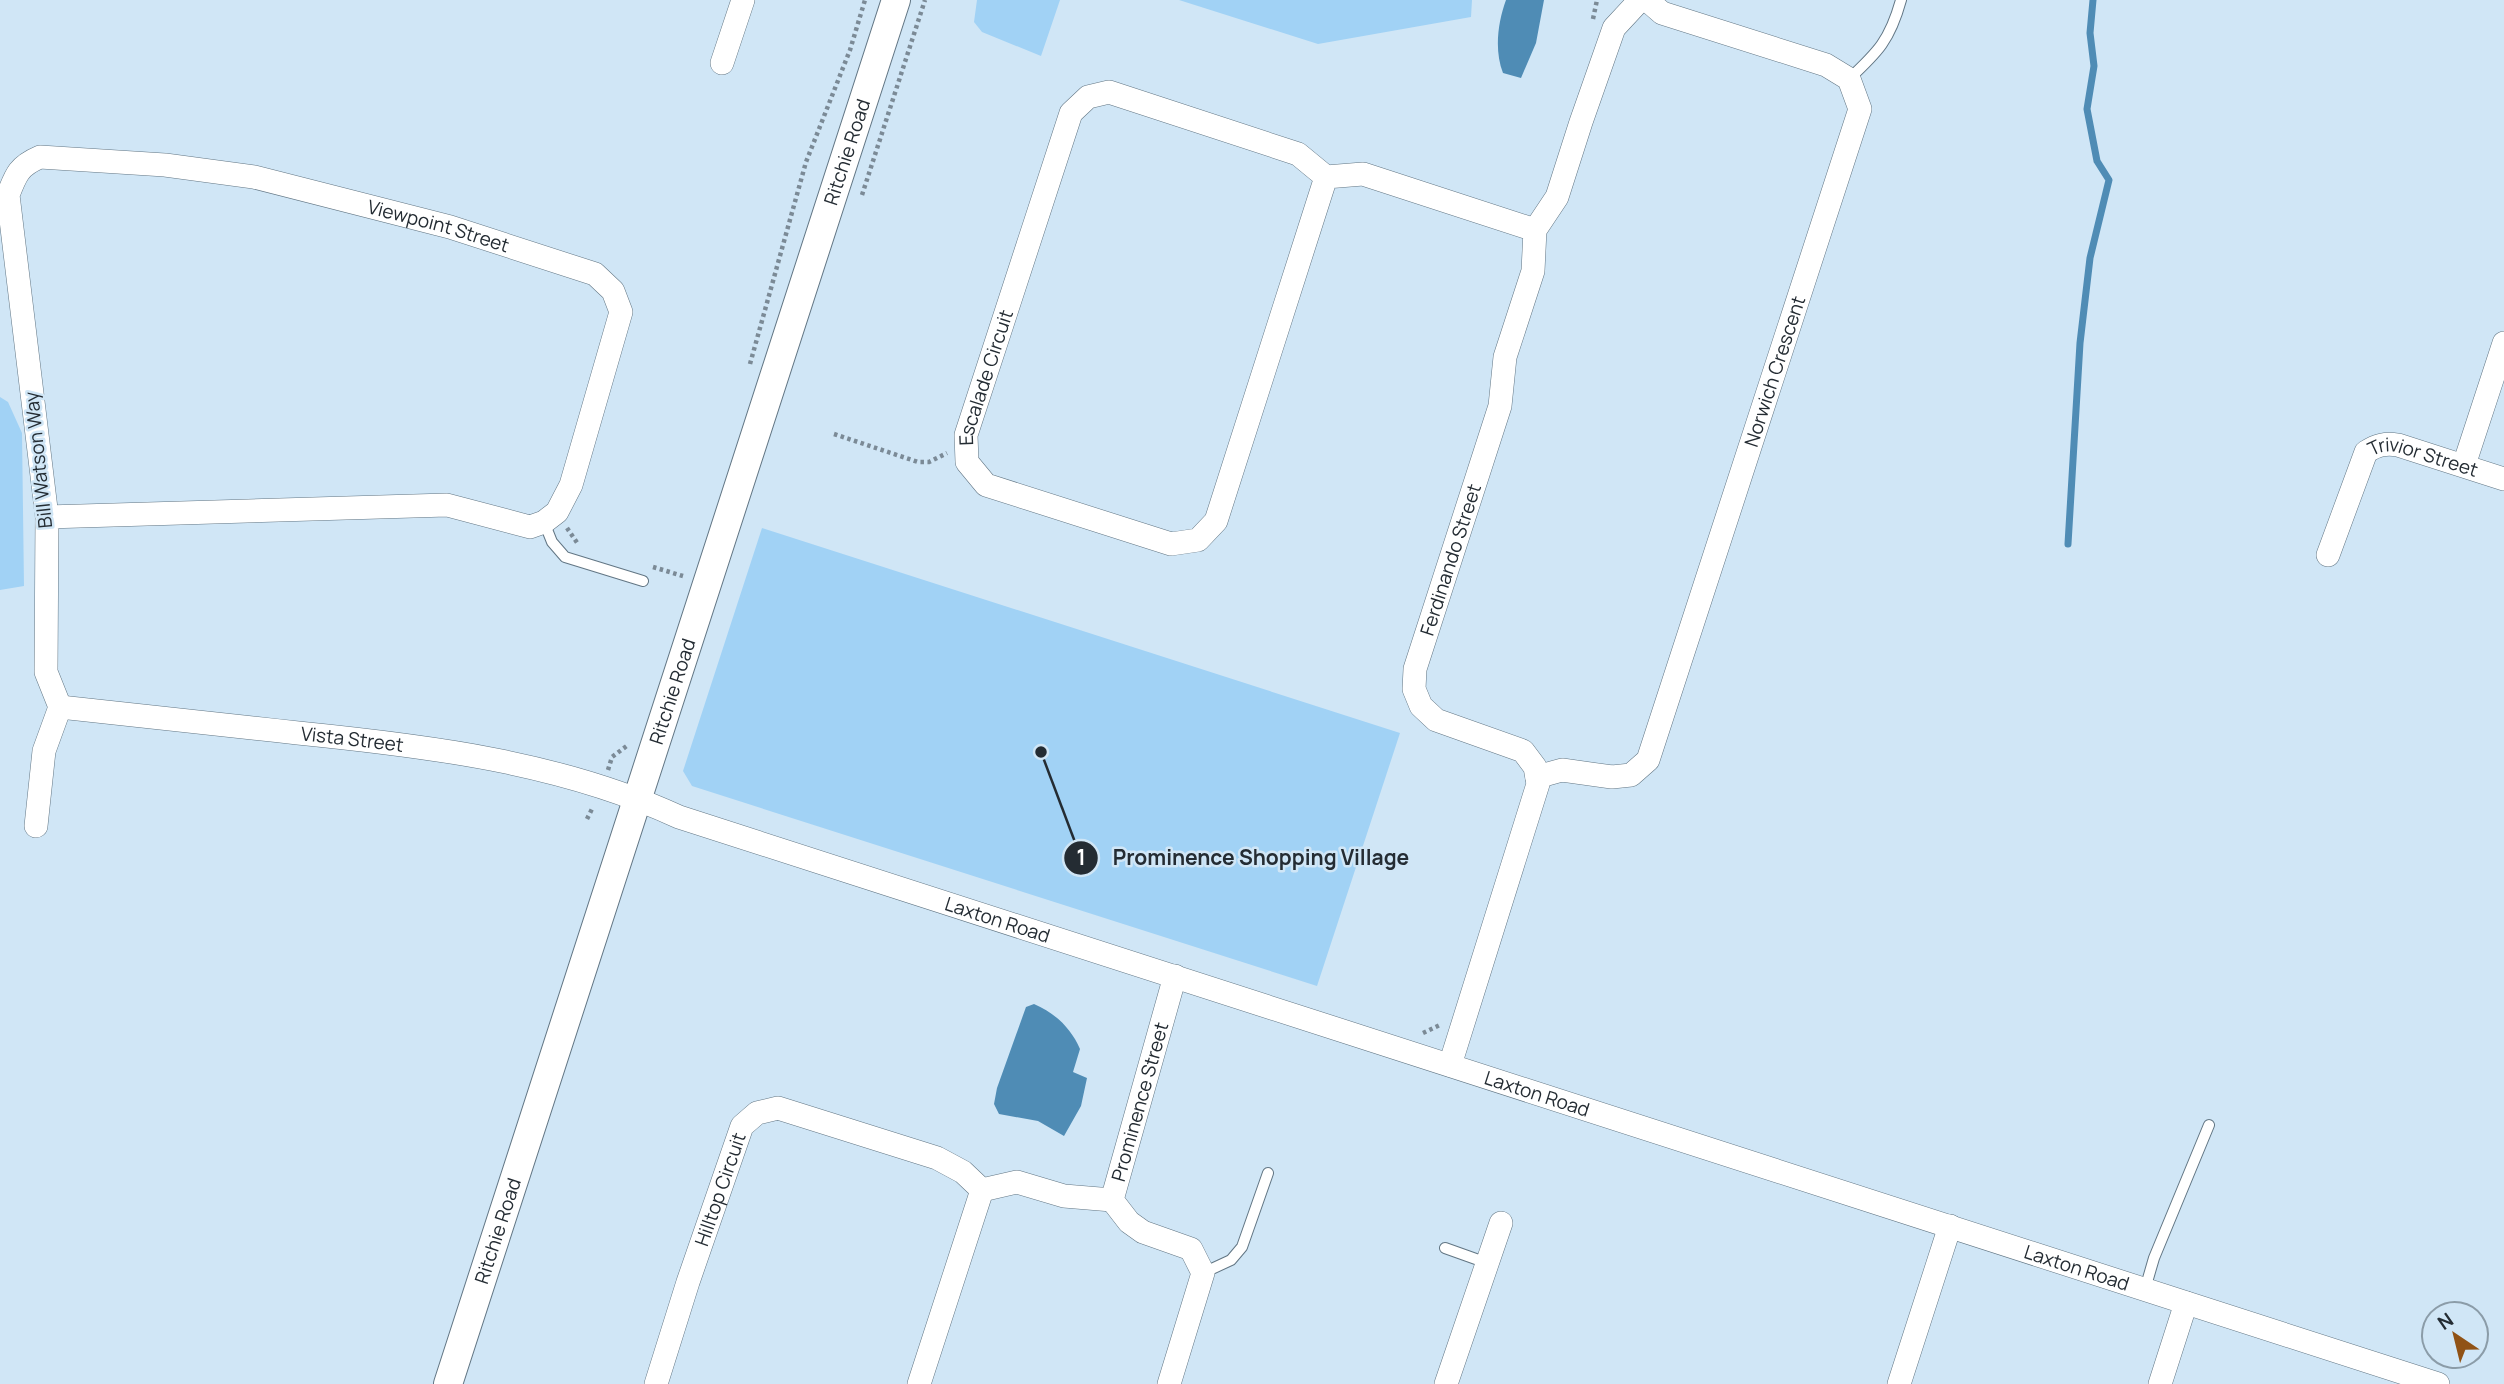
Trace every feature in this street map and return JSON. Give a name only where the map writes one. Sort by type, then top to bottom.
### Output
[{"type":"street","points":[[722,63],[743,0]]},
{"type":"street","name":"Ritchie Road","points":[[448,1384],[896,0]]},
{"type":"street","points":[[1326,177],[1363,174],[1535,230],[1557,197],[1614,28],[1640,0]]},
{"type":"street","points":[[1647,0],[1662,13],[1826,65],[1849,79]]},
{"type":"street","name":"Norwich Crescent","points":[[1537,777],[1562,770],[1612,777],[1631,775],[1648,760],[1860,109],[1849,79]]},
{"type":"street","name":"Escalade Circuit","points":[[1109,92],[1298,153],[1326,177],[1216,521],[1198,540],[1171,544],[986,485],[967,462],[966,435],[1071,113],[1085,99],[1109,92]]},
{"type":"street","name":"Viewpoint Street","points":[[16,176],[26,163],[40,157],[165,165],[254,177],[450,227],[595,274],[613,291],[621,312],[571,485],[550,517]]},
{"type":"street","name":"Bill Watson Way","points":[[16,176],[8,195],[47,517],[46,673],[60,707]]},
{"type":"street","name":"Ferdinando Street","points":[[1535,230],[1533,271],[1505,357],[1500,406],[1415,669],[1414,689],[1421,706],[1436,720],[1523,751],[1535,767],[1537,777]]},
{"type":"street","points":[[2464,466],[2504,343]]},
{"type":"street","name":"Trivior Street","points":[[2328,555],[2366,452],[2375,446],[2387,443],[2504,479]]},
{"type":"street","points":[[47,517],[447,505],[530,527],[550,517]]},
{"type":"street","points":[[36,826],[44,751],[60,707]]},
{"type":"street","name":"Vista Street","points":[[60,707],[362,739],[506,761],[638,798]]},
{"type":"street","points":[[1450,1065],[1538,784],[1537,777]]},
{"type":"street","name":"Laxton Road","points":[[638,798],[679,817],[2438,1384]]},
{"type":"street","name":"Prominence Street","points":[[1175,976],[1112,1200],[1129,1222],[1143,1232],[1191,1249],[1203,1273]]},
{"type":"street","name":"Hilltop Circuit","points":[[656,1384],[742,1126],[757,1113],[778,1108],[937,1158],[963,1172],[982,1191]]},
{"type":"street","points":[[919,1384],[982,1191],[1017,1182],[1063,1196],[1112,1200]]},
{"type":"street","points":[[1446,1384],[1501,1223]]},
{"type":"street","points":[[1899,1384],[1950,1226]]},
{"type":"street","points":[[1169,1384],[1203,1273]]},
{"type":"street","points":[[2160,1384],[2186,1303]]},
{"type":"lane","points":[[1849,79],[1880,50],[1895,24],[1900,0]]},
{"type":"lane","points":[[550,517],[552,542],[565,556],[643,581]]},
{"type":"lane","points":[[2145,1289],[2154,1258],[2209,1125]]},
{"type":"lane","points":[[1203,1273],[1231,1260],[1242,1247],[1268,1173]]},
{"type":"lane","points":[[1445,1248],[1487,1264]]},
{"type":"path","points":[[749,367],[806,162],[850,50],[865,0]]},
{"type":"path","points":[[860,199],[925,0]]},
{"type":"path","points":[[834,434],[918,462],[929,462],[948,453],[950,460]]},
{"type":"path","points":[[550,517],[579,545]]},
{"type":"path","points":[[644,565],[683,576],[679,589]]},
{"type":"path","points":[[587,819],[602,788],[612,757],[628,745],[632,732]]},
{"type":"path","points":[[1419,1033],[1426,1033],[1438,1027],[1443,1019]]},
{"type":"shaded area","points":[[977,0],[1060,0],[1041,56],[982,32],[974,22]]},
{"type":"shaded area","points":[[1179,0],[1472,0],[1471,17],[1318,44]]},
{"type":"shaded area","points":[[1506,0],[1544,0],[1536,43],[1521,78],[1503,73],[1500,64],[1498,36]]},
{"type":"shaded area","points":[[0,397],[8,402],[22,433],[24,586],[0,590]]},
{"type":"shaded area","points":[[762,528],[1400,733],[1317,986],[692,786],[683,771]]},
{"type":"shaded area","points":[[1034,1004],[1049,1012],[1072,1034],[1080,1049],[1073,1072],[1087,1078],[1081,1106],[1064,1136],[1038,1121],[999,1114],[994,1104],[997,1088],[1026,1007]]},
{"type":"waterway","points":[[2068,544],[2080,343],[2090,258],[2109,180],[2097,161],[2087,109],[2094,66],[2090,33],[2093,0]]},
{"type":"place","name":"Prominence Shopping Village","points":[[1041,752]]}]
